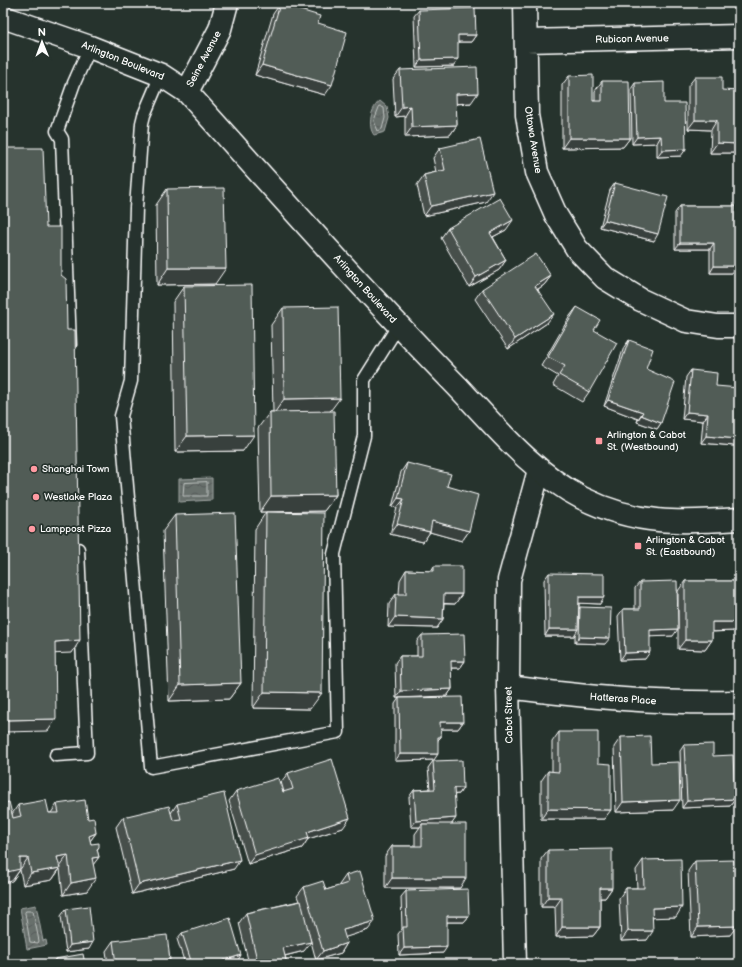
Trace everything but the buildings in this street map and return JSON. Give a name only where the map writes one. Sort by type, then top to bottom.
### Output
[{"type":"street","name":"Seine Avenue","points":[[187,92],[220,29],[227,3]]},
{"type":"street","name":"Ottowa Avenue","points":[[525,3],[527,115],[537,172],[556,215],[577,249],[605,278],[641,300],[686,321],[718,326],[739,326]]},
{"type":"street","name":"Arlington Boulevard","points":[[3,17],[90,47],[161,75],[187,92],[398,326],[538,470],[581,497],[614,511],[646,520],[686,523],[739,519]]},
{"type":"street","name":"Rubicon Avenue","points":[[526,41],[739,36]]},
{"type":"street","name":"Cabot Street","points":[[515,964],[508,687],[509,580],[538,470]]},
{"type":"street","name":"Hatteras Place","points":[[508,687],[596,698],[688,703],[739,702]]},
{"type":"lane","points":[[70,355],[62,139],[57,131],[74,83],[90,47]]},
{"type":"lane","points":[[161,75],[142,123],[136,208],[131,382],[121,416],[151,767],[338,732],[334,554],[364,436],[364,380],[398,326]]},
{"type":"lane","points":[[56,755],[87,753],[78,538]]},
{"type":"water","points":[[380,101],[387,107],[389,118],[385,132],[374,135],[370,122],[372,112]]},
{"type":"water","points":[[212,478],[212,500],[179,502],[179,479]]},
{"type":"water","points":[[36,905],[43,941],[46,940],[47,945],[27,949],[20,908]]},
{"type":"place","name":"Arlington & Cabot St. (Westbound)","points":[[599,441]]},
{"type":"place","name":"Shanghai Town","points":[[34,469]]},
{"type":"place","name":"Westlake Plaza","points":[[36,497]]},
{"type":"place","name":"Lamppost Pizza","points":[[32,529]]},
{"type":"place","name":"Arlington & Cabot St. (Eastbound)","points":[[638,546]]}]
